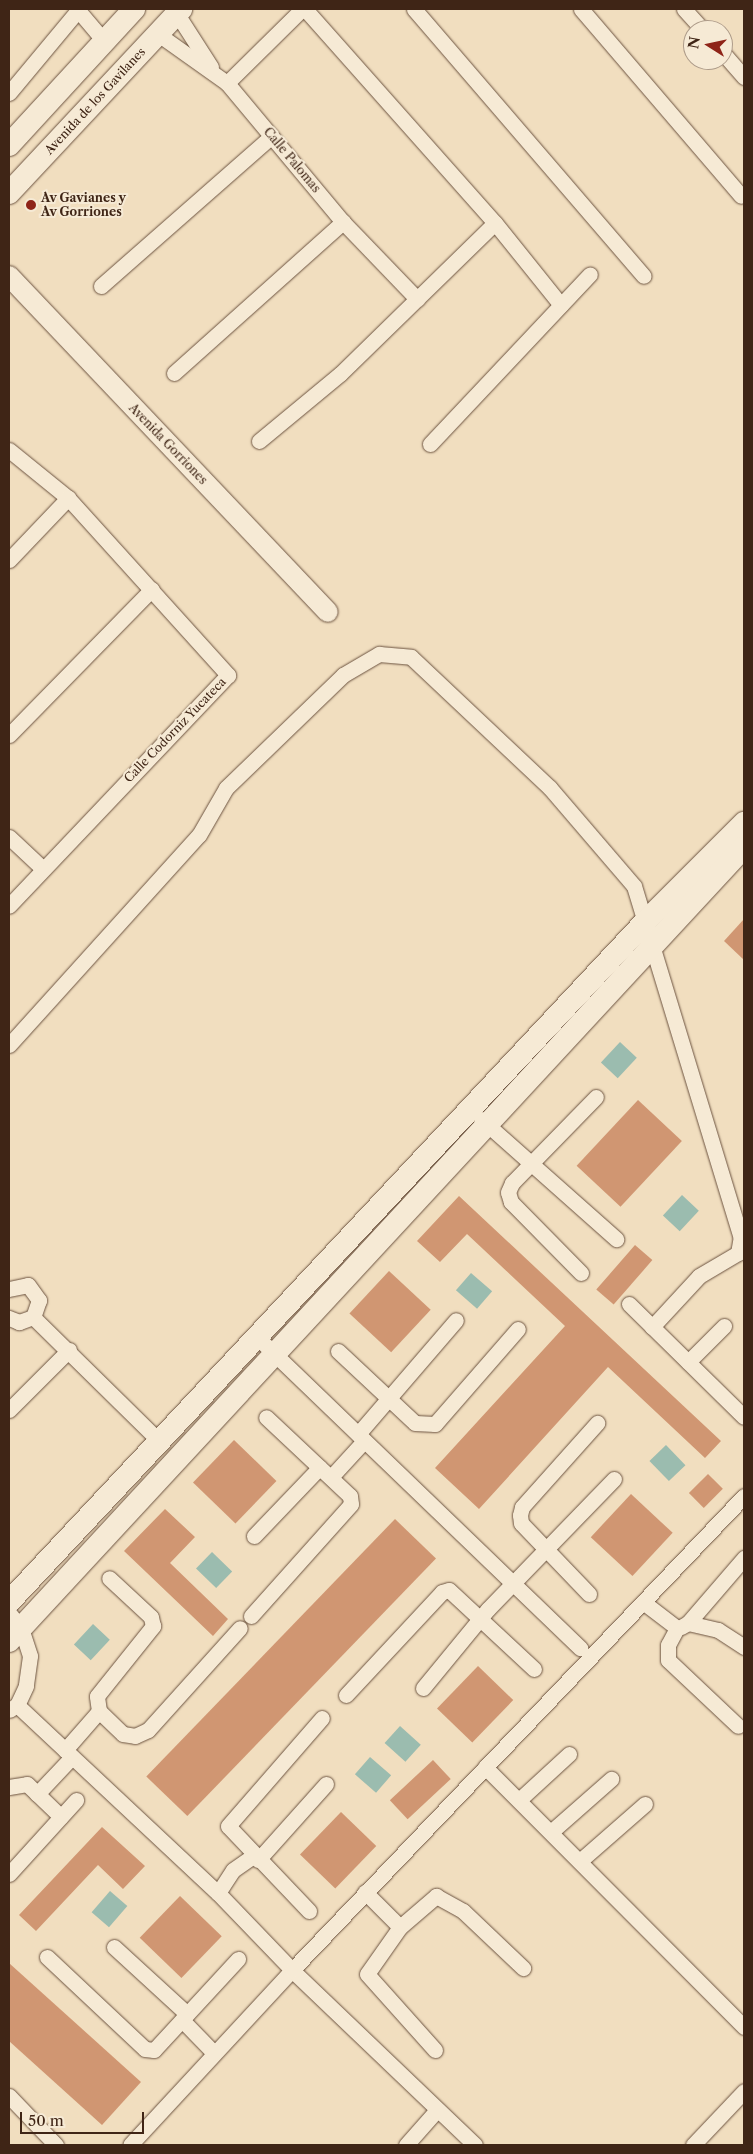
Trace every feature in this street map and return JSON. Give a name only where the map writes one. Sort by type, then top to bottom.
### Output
[{"type":"main road","points":[[9,145],[134,9]]},
{"type":"main road","name":"Avenida de los Gavilanes","points":[[9,193],[179,11]]},
{"type":"main road","points":[[13,1627],[276,1355],[646,921],[744,824]]},
{"type":"main road","points":[[9,1602],[259,1339],[652,947],[744,847]]},
{"type":"street","points":[[9,93],[78,9],[105,42]]},
{"type":"street","points":[[227,83],[304,9],[495,223],[561,305]]},
{"type":"street","points":[[414,9],[644,276]]},
{"type":"street","points":[[581,9],[741,196]]},
{"type":"street","points":[[684,9],[694,20]]},
{"type":"street","points":[[179,11],[215,72]]},
{"type":"street","name":"Calle Palomas","points":[[158,34],[215,72],[227,83],[343,222],[417,299]]},
{"type":"street","points":[[733,64],[744,77]]},
{"type":"street","points":[[101,286],[272,136]]},
{"type":"street","points":[[174,373],[343,222]]},
{"type":"street","points":[[259,441],[340,374],[495,223]]},
{"type":"street","points":[[430,444],[590,274]]},
{"type":"street","name":"Avenida Gorriones","points":[[9,276],[328,612]]},
{"type":"street","name":"Calle Codorniz Yucateca","points":[[9,450],[68,498],[228,675],[42,868],[9,906]]},
{"type":"street","points":[[9,560],[68,498]]},
{"type":"street","points":[[9,735],[152,589]]},
{"type":"street","points":[[9,1045],[200,835],[226,788],[343,675],[379,654],[411,657],[550,788],[634,886],[743,1241],[738,1253],[699,1276],[652,1327]]},
{"type":"street","points":[[9,836],[42,868]]},
{"type":"street","points":[[581,1273],[511,1202],[512,1183],[596,1096]]},
{"type":"street","points":[[480,1117],[616,1239]]},
{"type":"street","points":[[9,1289],[28,1285],[39,1300],[33,1317]]},
{"type":"street","points":[[629,1304],[744,1417]]},
{"type":"street","points":[[9,1318],[19,1322],[33,1317]]},
{"type":"street","points":[[33,1317],[69,1350],[160,1442]]},
{"type":"street","points":[[254,1536],[361,1437],[388,1398],[456,1320]]},
{"type":"street","points":[[688,1362],[724,1326]]},
{"type":"street","points":[[338,1351],[415,1423],[435,1424],[518,1329]]},
{"type":"street","points":[[259,1339],[580,1648]]},
{"type":"street","points":[[9,1410],[69,1350]]},
{"type":"street","points":[[251,1616],[349,1512],[350,1496],[266,1417]]},
{"type":"street","points":[[590,1594],[521,1523],[522,1506],[597,1423]]},
{"type":"street","points":[[423,1688],[482,1618],[614,1479]]},
{"type":"street","points":[[130,2145],[365,1892],[744,1496]]},
{"type":"street","points":[[738,1726],[668,1660],[668,1645],[744,1558]]},
{"type":"street","points":[[110,1578],[151,1617],[154,1626],[97,1696],[99,1711],[123,1734],[135,1736],[148,1730],[240,1628]]},
{"type":"street","points":[[346,1695],[442,1592],[456,1593],[534,1669]]},
{"type":"street","points":[[643,1602],[683,1626],[718,1630],[744,1647]]},
{"type":"street","points":[[13,1627],[30,1656],[26,1686],[13,1707],[68,1753],[218,1893],[292,1970],[475,2145]]},
{"type":"street","points":[[37,1794],[99,1711]]},
{"type":"street","points":[[309,1911],[229,1832],[230,1819],[322,1718]]},
{"type":"street","points":[[519,1800],[569,1754]]},
{"type":"street","points":[[485,1767],[581,1860],[744,2027]]},
{"type":"street","points":[[552,1832],[611,1779]]},
{"type":"street","points":[[9,1787],[27,1784],[61,1817]]},
{"type":"street","points":[[218,1893],[233,1870],[255,1858],[326,1784]]},
{"type":"street","points":[[9,1874],[76,1800]]},
{"type":"street","points":[[581,1860],[646,1804]]},
{"type":"street","points":[[365,1892],[400,1927]]},
{"type":"street","points":[[435,2050],[368,1974],[400,1927],[436,1896],[463,1911],[523,1968]]},
{"type":"street","points":[[114,1946],[185,2017],[195,2032],[214,2053]]},
{"type":"street","points":[[47,1957],[145,2049],[154,2050],[238,1959]]},
{"type":"street","points":[[693,2145],[744,2091]]},
{"type":"street","points":[[9,2096],[56,2145]]},
{"type":"street","points":[[406,2145],[437,2110]]},
{"type":"shaded area","points":[[620,1042],[637,1058],[618,1078],[601,1062]]},
{"type":"shaded area","points":[[682,1195],[699,1211],[680,1231],[663,1215]]},
{"type":"shaded area","points":[[471,1273],[492,1291],[477,1309],[456,1290]]},
{"type":"shaded area","points":[[666,1445],[685,1465],[669,1481],[649,1461]]},
{"type":"shaded area","points":[[212,1552],[232,1571],[216,1588],[196,1569]]},
{"type":"shaded area","points":[[93,1624],[110,1640],[91,1660],[74,1644]]},
{"type":"shaded area","points":[[400,1726],[421,1745],[405,1762],[385,1743]]},
{"type":"shaded area","points":[[370,1757],[391,1775],[376,1793],[355,1774]]},
{"type":"shaded area","points":[[110,1891],[127,1906],[109,1927],[92,1912]]},
{"type":"building","points":[[744,919],[744,960],[724,941]]},
{"type":"building","points":[[638,1100],[682,1141],[621,1207],[577,1166]]},
{"type":"building","points":[[459,1196],[721,1441],[705,1458],[608,1367],[479,1509],[435,1468],[565,1326],[467,1234],[440,1262],[417,1241]]},
{"type":"building","points":[[635,1245],[652,1260],[614,1305],[596,1290]]},
{"type":"building","points":[[389,1271],[431,1310],[391,1352],[349,1313]]},
{"type":"building","points":[[234,1440],[276,1481],[235,1523],[193,1482]]},
{"type":"building","points":[[708,1474],[723,1489],[704,1508],[689,1493]]},
{"type":"building","points":[[631,1494],[673,1533],[632,1576],[591,1537]]},
{"type":"building","points":[[165,1509],[195,1537],[170,1563],[228,1619],[213,1636],[124,1551]]},
{"type":"building","points":[[395,1519],[436,1559],[187,1816],[146,1777]]},
{"type":"building","points":[[478,1666],[513,1700],[472,1742],[437,1708]]},
{"type":"building","points":[[433,1760],[451,1779],[408,1819],[390,1800]]},
{"type":"building","points":[[341,1812],[376,1846],[335,1888],[300,1854]]},
{"type":"building","points":[[102,1827],[145,1866],[123,1889],[98,1865],[36,1931],[19,1915]]},
{"type":"building","points":[[180,1896],[222,1936],[181,1978],[140,1938]]},
{"type":"building","points":[[9,1963],[141,2082],[102,2125],[9,2041]]},
{"type":"place","name":"Av Gavianes y Av Gorriones","points":[[31,205]]}]
